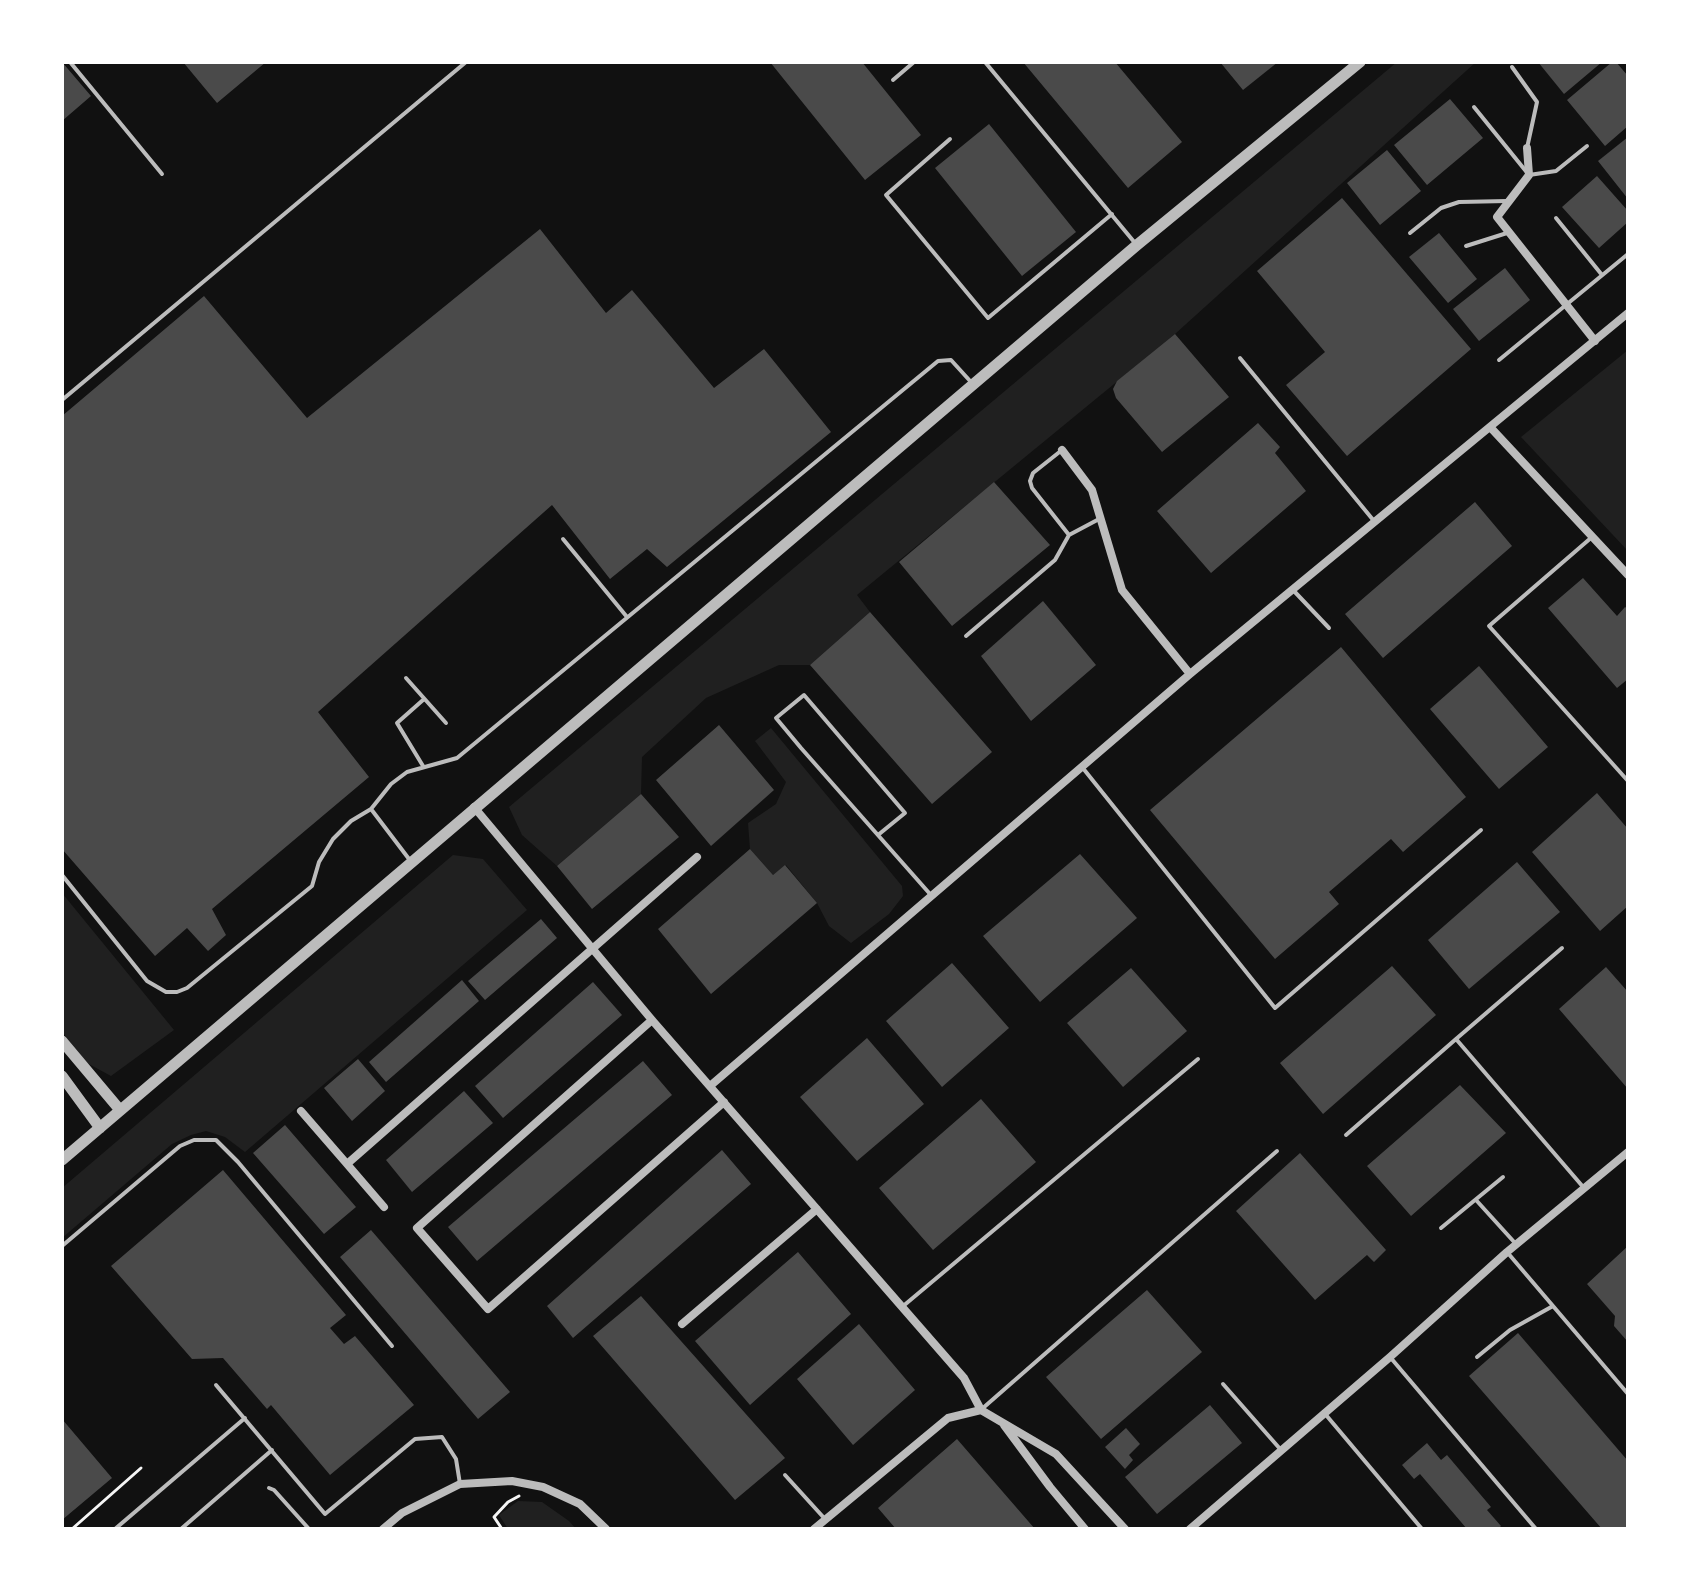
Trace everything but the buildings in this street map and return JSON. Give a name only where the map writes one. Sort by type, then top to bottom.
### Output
[{"type":"street","points":[[62,1160],[1137,245],[1360,62]]},
{"type":"street","points":[[1527,148],[1529,175],[1497,217],[1595,341]]},
{"type":"street","points":[[710,1086],[1190,674],[1628,313]]},
{"type":"street","points":[[1491,428],[1628,575]]},
{"type":"street","points":[[1062,450],[1092,490],[1122,590],[1190,674]]},
{"type":"street","points":[[474,807],[652,1020],[964,1378],[981,1410],[1056,1454],[1125,1529]]},
{"type":"street","points":[[347,1164],[697,857]]},
{"type":"street","points":[[652,1020],[417,1228],[488,1309],[724,1102]]},
{"type":"street","points":[[62,1041],[120,1110]]},
{"type":"street","points":[[62,1076],[100,1128]]},
{"type":"street","points":[[301,1111],[384,1207]]},
{"type":"street","points":[[1190,1529],[1516,1244],[1626,1156]]},
{"type":"street","points":[[682,1324],[817,1209]]},
{"type":"street","points":[[814,1529],[948,1418],[981,1410]]},
{"type":"street","points":[[1003,1423],[1085,1529]]},
{"type":"street","points":[[383,1529],[402,1513],[460,1484],[512,1481],[536,1485],[580,1504],[606,1529]]},
{"type":"lane","points":[[70,62],[162,174]]},
{"type":"lane","points":[[62,400],[466,62]]},
{"type":"lane","points":[[893,80],[914,62]]},
{"type":"lane","points":[[986,62],[1137,245]]},
{"type":"lane","points":[[1512,67],[1537,102],[1527,148]]},
{"type":"lane","points":[[1474,107],[1529,175],[1556,171],[1587,146]]},
{"type":"lane","points":[[950,139],[886,195],[988,318],[1112,214]]},
{"type":"lane","points":[[1410,233],[1441,208],[1459,202],[1510,201]]},
{"type":"lane","points":[[1556,218],[1602,275]]},
{"type":"lane","points":[[1466,246],[1509,232]]},
{"type":"lane","points":[[1499,360],[1628,254]]},
{"type":"lane","points":[[1240,358],[1375,523]]},
{"type":"lane","points":[[62,875],[147,981],[166,992],[187,988],[312,886],[319,862],[333,839],[351,821],[371,809],[391,784],[407,772],[457,758],[938,361],[951,360],[973,384]]},
{"type":"lane","points":[[1062,450],[1033,473],[1030,481],[1032,488],[1069,535]]},
{"type":"lane","points":[[966,636],[1055,560],[1069,535],[1101,518]]},
{"type":"lane","points":[[1592,537],[1489,626],[1628,781]]},
{"type":"lane","points":[[563,539],[627,617]]},
{"type":"lane","points":[[1293,590],[1329,628]]},
{"type":"lane","points":[[406,678],[446,723]]},
{"type":"lane","points":[[878,835],[905,813],[804,695],[776,718],[931,896]]},
{"type":"lane","points":[[423,700],[397,723],[424,767]]},
{"type":"lane","points":[[1082,767],[1275,1008],[1481,830]]},
{"type":"lane","points":[[371,809],[411,861]]},
{"type":"lane","points":[[1346,1135],[1562,948]]},
{"type":"lane","points":[[1456,1039],[1584,1188]]},
{"type":"lane","points":[[902,1307],[1198,1059]]},
{"type":"lane","points":[[62,1246],[180,1146],[194,1140],[216,1140],[238,1162],[392,1346]]},
{"type":"lane","points":[[981,1410],[1277,1151]]},
{"type":"lane","points":[[1441,1228],[1503,1177]]},
{"type":"lane","points":[[1476,1200],[1516,1244]]},
{"type":"lane","points":[[1507,1252],[1628,1394]]},
{"type":"lane","points":[[1477,1357],[1510,1330],[1553,1306]]},
{"type":"lane","points":[[1390,1357],[1536,1529]]},
{"type":"lane","points":[[1223,1384],[1281,1450]]},
{"type":"lane","points":[[216,1385],[325,1514],[415,1439],[442,1437],[456,1459],[460,1484]]},
{"type":"lane","points":[[1324,1413],[1422,1529]]},
{"type":"lane","points":[[115,1529],[245,1418]]},
{"type":"lane","points":[[181,1529],[272,1450]]},
{"type":"lane","points":[[785,1475],[825,1519]]},
{"type":"lane","points":[[269,1488],[309,1529]]},
{"type":"path","points":[[72,1529],[141,1468]]},
{"type":"path","points":[[502,1529],[494,1517],[508,1502],[536,1485]]},
{"type":"shaded area","points":[[1397,62],[1476,62],[1175,334],[857,595],[870,612],[810,665],[779,665],[706,698],[642,757],[641,794],[557,866],[522,835],[509,807]]},
{"type":"shaded area","points":[[1628,350],[1628,551],[1521,437]]},
{"type":"shaded area","points":[[771,728],[902,886],[903,896],[889,914],[851,943],[829,926],[817,903],[786,865],[773,875],[750,849],[748,823],[776,804],[786,782],[755,741]]},
{"type":"shaded area","points":[[453,855],[483,859],[527,910],[245,1152],[225,1137],[206,1131],[191,1135],[172,1144],[62,1238],[62,1188]]},
{"type":"shaded area","points":[[62,893],[174,1030],[111,1076],[87,1063],[62,1032]]},
{"type":"shaded area","points":[[518,1501],[542,1502],[576,1529],[508,1529],[499,1515]]}]
